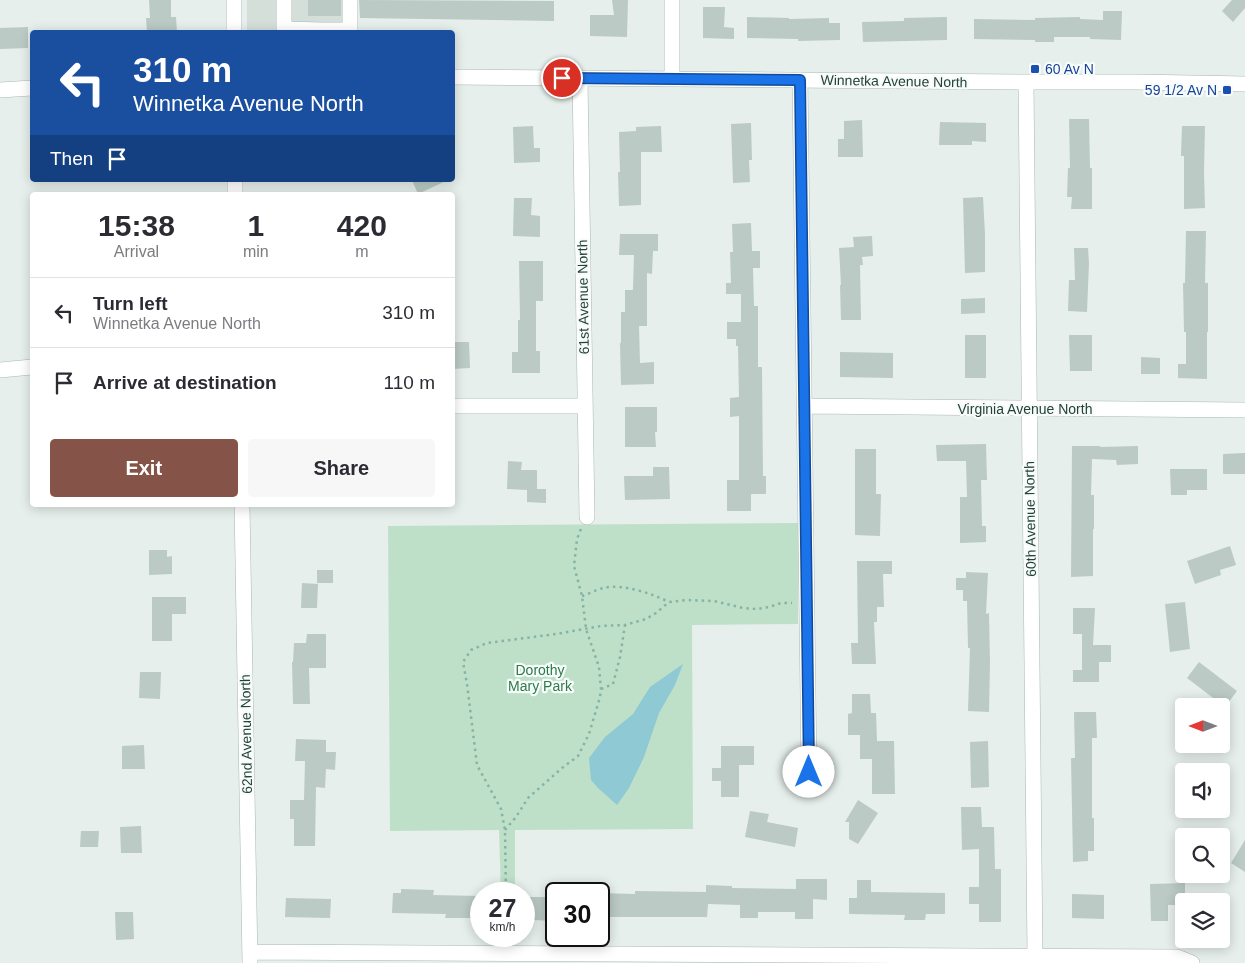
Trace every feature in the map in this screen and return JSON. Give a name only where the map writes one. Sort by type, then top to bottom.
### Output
[{"type":"street","points":[[234,0],[234,30]]},
{"type":"street","points":[[284,0],[284,29],[303,30]]},
{"type":"street","points":[[350,0],[350,30]]},
{"type":"street","points":[[672,0],[672,80]]},
{"type":"street","name":"Winnetka Avenue North","points":[[455,77],[1245,84]]},
{"type":"street","name":"61st Avenue North","points":[[580,78],[587,517]]},
{"type":"street","points":[[800,80],[809,772]]},
{"type":"street","name":"60th Avenue North","points":[[1026,82],[1035,956]]},
{"type":"street","points":[[0,90],[30,88]]},
{"type":"street","points":[[0,370],[30,367]]},
{"type":"street","points":[[455,406],[584,406]]},
{"type":"street","name":"Virginia Avenue North","points":[[804,406],[1245,410]]},
{"type":"street","name":"62nd Avenue North","points":[[242,507],[250,958]]},
{"type":"street","points":[[250,958],[1035,956],[1177,957],[1192,963]]},
{"type":"path","points":[[505,830],[528,798],[578,756],[588,734],[600,697],[599,667],[586,629],[582,596],[574,566],[577,539],[587,517]]},
{"type":"path","points":[[582,596],[604,588],[620,586],[654,594],[668,602],[686,600],[714,601],[743,608],[757,609],[781,603],[798,603]]},
{"type":"path","points":[[506,882],[505,830],[502,809],[477,766],[463,662],[471,650],[487,643],[625,625],[656,614],[668,602]]},
{"type":"path","points":[[601,689],[613,684],[625,625]]},
{"type":"shaded area","points":[[247,0],[352,0],[352,30],[247,30]]},
{"type":"green space","name":"Dorothy Mary Park","points":[[798,523],[798,624],[692,625],[693,829],[515,830],[515,882],[501,882],[499,830],[390,831],[388,526]]},
{"type":"water","points":[[683,664],[675,685],[659,713],[644,757],[629,788],[617,805],[591,780],[589,758],[605,737],[633,714],[650,687]]},
{"type":"building","points":[[149,0],[171,0],[171,17],[176,17],[177,30],[147,30],[146,18],[150,18]]},
{"type":"building","points":[[308,0],[341,0],[341,16],[308,16]]},
{"type":"building","points":[[359,0],[554,1],[554,21],[360,18]]},
{"type":"building","points":[[612,0],[628,0],[627,37],[590,36],[590,15],[614,15]]},
{"type":"building","points":[[1232,0],[1245,0],[1245,8],[1233,22],[1222,11]]},
{"type":"building","points":[[703,7],[725,7],[724,27],[734,28],[734,39],[703,38]]},
{"type":"building","points":[[1103,11],[1122,11],[1121,40],[1090,39],[1090,37],[1054,37],[1054,42],[974,39],[974,19],[1035,20],[1035,18],[1080,17],[1080,19],[1103,20]]},
{"type":"building","points":[[747,17],[829,18],[829,23],[840,23],[840,40],[798,41],[798,39],[747,38]]},
{"type":"building","points":[[947,17],[947,40],[863,42],[862,22],[904,21],[904,18]]},
{"type":"building","points":[[28,27],[28,48],[0,49],[0,28]]},
{"type":"building","points":[[1069,119],[1089,119],[1092,209],[1071,209],[1072,197],[1067,197],[1068,168],[1070,168]]},
{"type":"building","points":[[862,120],[863,157],[838,157],[838,139],[844,139],[844,121]]},
{"type":"building","points":[[940,122],[986,123],[986,142],[972,141],[972,145],[939,145]]},
{"type":"building","points":[[751,123],[752,160],[749,160],[750,182],[733,183],[731,124]]},
{"type":"building","points":[[533,126],[534,148],[540,148],[540,162],[514,163],[513,127]]},
{"type":"building","points":[[661,126],[662,152],[641,152],[641,205],[619,206],[619,132],[636,131],[636,127]]},
{"type":"building","points":[[1182,126],[1205,126],[1205,208],[1184,209],[1184,156],[1181,156]]},
{"type":"building","points":[[413,182],[444,182],[422,192],[417,192]]},
{"type":"building","points":[[983,197],[985,272],[965,273],[963,198]]},
{"type":"building","points":[[514,198],[532,198],[531,215],[540,216],[540,237],[513,236]]},
{"type":"building","points":[[751,223],[752,251],[760,251],[760,268],[753,268],[754,306],[758,306],[758,367],[762,367],[763,476],[766,476],[766,494],[751,494],[751,511],[727,511],[727,480],[739,480],[739,416],[730,417],[730,398],[739,397],[738,346],[736,346],[736,339],[727,339],[727,322],[741,322],[741,294],[726,294],[726,283],[731,283],[730,252],[733,252],[732,224]]},
{"type":"building","points":[[1186,231],[1206,231],[1205,283],[1208,283],[1207,379],[1178,378],[1178,364],[1186,364],[1183,283],[1185,283]]},
{"type":"building","points":[[620,234],[658,234],[658,251],[653,251],[652,274],[647,273],[647,326],[639,326],[640,363],[654,362],[654,384],[621,385],[621,312],[625,312],[625,290],[633,290],[634,255],[619,255]]},
{"type":"building","points":[[872,236],[873,256],[862,257],[863,265],[860,265],[861,320],[841,320],[839,248],[854,247],[853,237]]},
{"type":"building","points":[[1074,248],[1088,248],[1087,312],[1068,311],[1069,280],[1075,280]]},
{"type":"building","points":[[519,261],[543,261],[543,301],[536,301],[536,351],[540,351],[540,373],[512,373],[512,352],[518,352],[518,320],[520,320]]},
{"type":"building","points":[[985,298],[985,313],[961,314],[961,299]]},
{"type":"building","points":[[965,335],[986,335],[986,378],[965,378]]},
{"type":"building","points":[[1069,335],[1092,335],[1092,371],[1070,371]]},
{"type":"building","points":[[455,342],[469,342],[470,368],[455,369]]},
{"type":"building","points":[[840,352],[893,353],[893,378],[840,377]]},
{"type":"building","points":[[1141,357],[1160,358],[1160,374],[1141,374]]},
{"type":"building","points":[[625,407],[657,407],[656,447],[625,447]]},
{"type":"building","points":[[986,444],[987,480],[981,480],[982,526],[986,526],[986,542],[960,543],[960,497],[967,497],[966,461],[937,461],[936,445]]},
{"type":"building","points":[[1072,446],[1138,446],[1138,464],[1117,465],[1116,460],[1092,459],[1091,495],[1094,495],[1093,576],[1071,577]]},
{"type":"building","points":[[855,449],[876,449],[876,494],[881,494],[880,536],[855,535]]},
{"type":"building","points":[[1245,453],[1245,474],[1223,474],[1223,454]]},
{"type":"building","points":[[508,461],[522,462],[521,470],[537,470],[537,489],[546,489],[546,503],[527,502],[527,490],[507,489]]},
{"type":"building","points":[[653,467],[669,467],[670,499],[625,500],[624,476],[653,476]]},
{"type":"building","points":[[1170,469],[1207,469],[1207,490],[1187,490],[1187,495],[1171,495]]},
{"type":"building","points":[[1230,546],[1236,565],[1220,570],[1221,575],[1195,584],[1187,561]]},
{"type":"building","points":[[149,550],[167,550],[167,557],[172,556],[172,574],[149,575]]},
{"type":"building","points":[[857,561],[892,561],[892,574],[883,574],[884,607],[877,607],[877,622],[874,622],[876,664],[852,664],[851,643],[858,643]]},
{"type":"building","points":[[317,570],[333,570],[333,583],[317,583]]},
{"type":"building","points":[[966,572],[988,573],[986,614],[989,613],[989,712],[968,711],[970,648],[968,648],[967,601],[963,601],[963,590],[956,590],[956,578],[966,578]]},
{"type":"building","points":[[302,583],[318,584],[317,608],[301,608]]},
{"type":"building","points":[[152,597],[186,597],[186,614],[172,614],[172,641],[152,641]]},
{"type":"building","points":[[1185,602],[1190,649],[1170,652],[1165,604]]},
{"type":"building","points":[[1073,608],[1095,608],[1093,645],[1111,645],[1111,662],[1099,662],[1099,682],[1073,682],[1073,670],[1082,670],[1082,634],[1073,634]]},
{"type":"building","points":[[307,634],[326,634],[326,668],[309,668],[310,704],[293,704],[292,662],[294,643],[306,643]]},
{"type":"building","points":[[1199,662],[1237,691],[1230,700],[1230,698],[1213,698],[1187,678]]},
{"type":"building","points":[[140,672],[161,672],[160,699],[139,698]]},
{"type":"building","points":[[852,694],[870,694],[871,713],[876,713],[877,741],[894,741],[895,794],[872,794],[872,759],[860,759],[860,735],[848,735],[848,714],[852,713]]},
{"type":"building","points":[[1074,712],[1096,712],[1097,738],[1092,738],[1094,851],[1088,851],[1088,861],[1073,862],[1071,758],[1075,758]]},
{"type":"building","points":[[296,739],[326,740],[326,752],[336,752],[335,770],[326,769],[325,788],[316,787],[315,846],[294,846],[294,819],[290,819],[290,800],[304,800],[305,761],[295,761]]},
{"type":"building","points":[[988,741],[989,787],[971,788],[970,742]]},
{"type":"building","points":[[144,745],[145,769],[122,769],[122,746]]},
{"type":"building","points":[[721,746],[754,746],[754,765],[739,765],[739,797],[721,797],[721,781],[712,781],[712,768],[721,768]]},
{"type":"building","points":[[858,800],[878,813],[858,844],[849,839],[849,822],[845,822]]},
{"type":"building","points":[[961,807],[981,807],[982,827],[994,827],[995,869],[1001,869],[1001,922],[979,922],[979,904],[969,904],[969,887],[979,887],[979,849],[962,850]]},
{"type":"building","points":[[750,811],[769,814],[767,822],[798,828],[795,847],[745,837]]},
{"type":"building","points":[[141,826],[142,853],[121,853],[120,827]]},
{"type":"building","points":[[81,831],[99,831],[98,847],[80,847]]},
{"type":"building","points":[[1245,840],[1245,872],[1231,863]]},
{"type":"building","points":[[796,879],[827,879],[827,900],[813,899],[813,919],[795,919],[795,912],[758,912],[758,918],[740,918],[740,905],[708,904],[707,917],[610,917],[610,893],[635,894],[635,891],[706,892],[706,885],[732,886],[732,888],[796,889]]},
{"type":"building","points":[[857,880],[871,880],[871,892],[945,893],[945,914],[926,914],[925,920],[904,920],[905,915],[849,914],[849,898],[857,898]]},
{"type":"building","points":[[1185,883],[1185,893],[1175,893],[1175,905],[1168,905],[1168,921],[1151,921],[1150,884]]},
{"type":"building","points":[[401,889],[434,890],[433,895],[470,896],[470,918],[445,918],[446,914],[392,913],[393,893],[401,893]]},
{"type":"building","points":[[1072,894],[1104,895],[1104,919],[1072,918]]},
{"type":"building","points":[[535,897],[545,897],[545,921],[535,920]]},
{"type":"building","points":[[286,898],[331,899],[330,918],[285,917]]},
{"type":"building","points":[[115,912],[133,912],[134,939],[116,940]]},
{"type":"place","name":"60 Av N","points":[[1035,69]]},
{"type":"place","name":"59 1/2 Av N","points":[[1227,90]]},
{"type":"route","points":[[562,78],[800,80],[809,772]]}]
